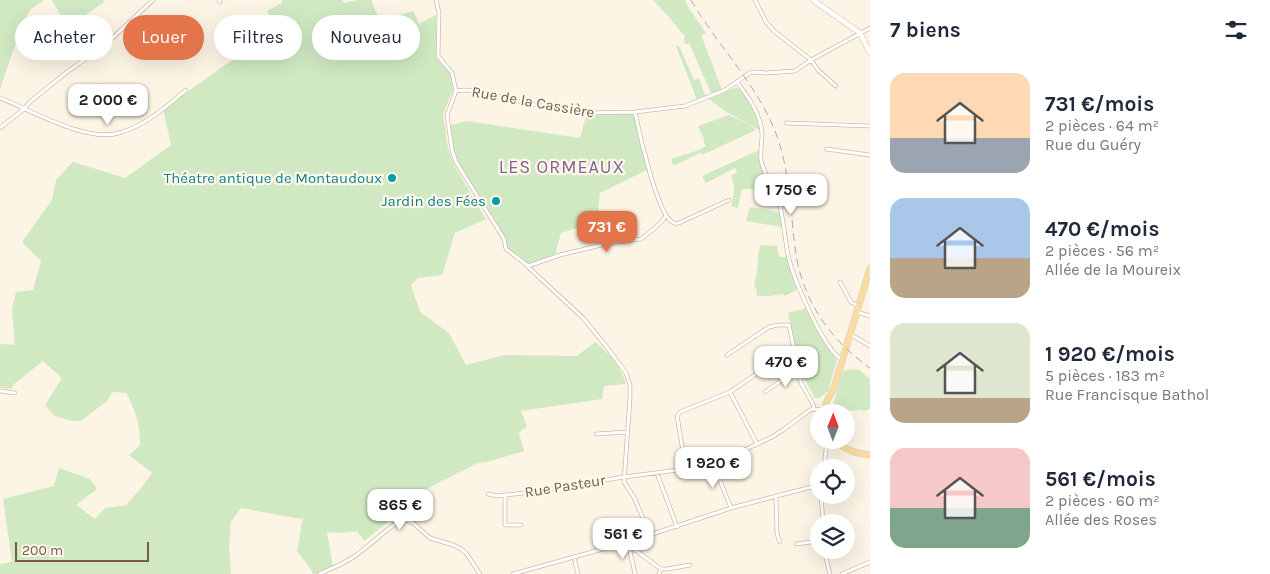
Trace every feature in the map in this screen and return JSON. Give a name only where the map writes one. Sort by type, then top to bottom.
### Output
[{"type":"main road","points":[[830,404],[830,397],[870,268]]},
{"type":"main road","points":[[845,449],[851,452],[870,454]]},
{"type":"main road","points":[[852,449],[858,453]]},
{"type":"street","points":[[0,128],[24,109],[30,101],[104,46],[153,0]]},
{"type":"street","points":[[436,0],[439,13],[438,56],[452,73],[456,91],[447,115],[452,150],[456,162],[504,239],[506,249],[527,265],[583,318],[626,372],[630,385],[630,398],[624,482],[635,499],[650,536]]},
{"type":"street","points":[[755,0],[766,22],[774,31],[810,60],[836,86]]},
{"type":"street","points":[[813,0],[860,33],[870,53]]},
{"type":"street","points":[[810,60],[870,28]]},
{"type":"street","name":"Rue de la Cassière","points":[[456,91],[476,91],[531,104],[587,113],[635,112],[692,104],[725,90],[751,72],[795,71],[810,60]]},
{"type":"street","points":[[738,82],[751,102],[760,123],[762,133],[761,159],[780,206],[788,255],[793,272],[814,320],[838,358],[842,360]]},
{"type":"street","points":[[0,98],[63,125],[82,132],[103,136],[118,134],[133,128],[153,116],[186,90]]},
{"type":"street","points":[[635,112],[642,146],[653,183],[670,221],[675,224],[679,223],[729,200]]},
{"type":"street","points":[[786,123],[870,126]]},
{"type":"street","points":[[826,149],[870,155]]},
{"type":"street","points":[[528,266],[610,243],[641,240],[666,215]]},
{"type":"street","points":[[840,282],[850,302],[870,316]]},
{"type":"street","points":[[727,355],[769,327],[789,325],[801,383],[813,404]]},
{"type":"street","points":[[850,333],[870,346]]},
{"type":"street","points":[[686,469],[677,416],[680,412],[730,392],[794,348]]},
{"type":"street","points":[[764,392],[798,369]]},
{"type":"street","points":[[0,391],[15,393]]},
{"type":"street","points":[[730,392],[757,444]]},
{"type":"street","name":"Rue Pasteur","points":[[488,494],[505,496],[686,469],[713,463],[757,444],[783,430],[810,410]]},
{"type":"street","points":[[596,434],[627,432]]},
{"type":"street","points":[[713,463],[731,508]]},
{"type":"street","points":[[657,473],[677,527]]},
{"type":"street","points":[[512,574],[631,542],[731,508],[810,487]]},
{"type":"street","name":"Rue Pasteur","points":[[505,496],[505,524],[521,525]]},
{"type":"street","points":[[776,496],[777,534],[780,542]]},
{"type":"street","points":[[319,574],[352,558],[391,526],[403,519],[414,523],[430,538],[461,549],[466,553],[480,574]]},
{"type":"street","points":[[631,542],[635,550],[661,569],[690,565]]},
{"type":"street","points":[[631,542],[635,574]]},
{"type":"street","points":[[796,544],[810,542]]},
{"type":"street","points":[[574,557],[578,574]]},
{"type":"street","points":[[826,559],[830,574]]},
{"type":"street","points":[[842,574],[870,562]]},
{"type":"street","points":[[659,574],[661,569]]},
{"type":"green space","points":[[0,0],[44,0],[30,10],[27,15],[15,15],[15,45],[0,89]]},
{"type":"green space","points":[[52,0],[103,0],[104,2],[85,15],[61,15]]},
{"type":"green space","points":[[282,0],[342,0],[344,3],[371,0],[377,15],[312,15],[312,60],[420,60],[420,23],[436,15],[436,58],[450,73],[453,90],[443,114],[448,148],[454,165],[486,219],[455,233],[442,275],[418,278],[411,285],[420,312],[449,333],[466,365],[505,355],[577,356],[595,342],[614,360],[626,384],[604,386],[602,399],[521,411],[527,426],[519,433],[524,451],[478,463],[408,498],[380,509],[387,523],[364,541],[357,531],[327,532],[333,568],[319,574],[313,574],[297,551],[303,517],[301,519],[241,508],[231,522],[229,547],[231,574],[0,574],[0,564],[12,562],[3,499],[54,486],[59,468],[90,479],[97,489],[76,505],[95,519],[105,508],[126,505],[152,473],[129,455],[140,445],[140,438],[137,418],[126,393],[112,392],[108,400],[81,421],[72,421],[55,416],[45,405],[62,378],[43,361],[13,385],[12,389],[0,388],[0,344],[15,345],[12,309],[16,292],[33,290],[41,261],[22,242],[52,200],[56,180],[73,162],[125,178],[171,145],[163,109],[231,61],[302,60],[302,15],[269,15],[267,11],[282,3]]},
{"type":"green space","points":[[653,0],[685,0],[706,33],[701,35],[722,90],[712,95],[689,43],[685,44],[684,34]]},
{"type":"green space","points":[[413,11],[415,15],[400,15]]},
{"type":"green space","points":[[676,46],[679,46],[694,80],[699,78],[706,97],[697,100]]},
{"type":"green space","points":[[734,88],[742,92],[750,101],[756,113],[761,131],[725,111],[709,99]]},
{"type":"green space","points":[[635,112],[649,169],[600,193],[597,222],[561,233],[555,255],[527,265],[506,249],[504,239],[456,162],[448,126],[466,121],[580,138],[587,113]]},
{"type":"green space","points":[[729,115],[756,130],[673,166],[671,159],[706,146],[698,126]]},
{"type":"green space","points":[[759,150],[759,162],[772,189],[742,189],[738,208],[731,206],[734,186],[731,175],[737,173],[735,168],[706,183],[702,176]]},
{"type":"green space","points":[[750,207],[779,212],[782,227],[746,221]]},
{"type":"green space","points":[[761,245],[777,246],[779,257],[787,257],[798,289],[785,296],[783,294],[757,296],[754,286]]},
{"type":"green space","points":[[806,308],[837,360],[828,391],[819,398],[815,398],[801,373],[788,313]]},
{"type":"green space","points":[[858,369],[870,379],[870,409],[855,410],[855,404],[833,404],[843,371]]},
{"type":"railway","points":[[691,0],[758,97],[775,131],[786,169],[798,265],[808,296],[834,336],[870,368]]},
{"type":"place","name":"Théatre antique de Montaudoux","points":[[392,178]]},
{"type":"place","name":"Jardin des Fées","points":[[496,201]]},
{"type":"district","name":"LES ORMEAUX","points":[[562,167]]}]
